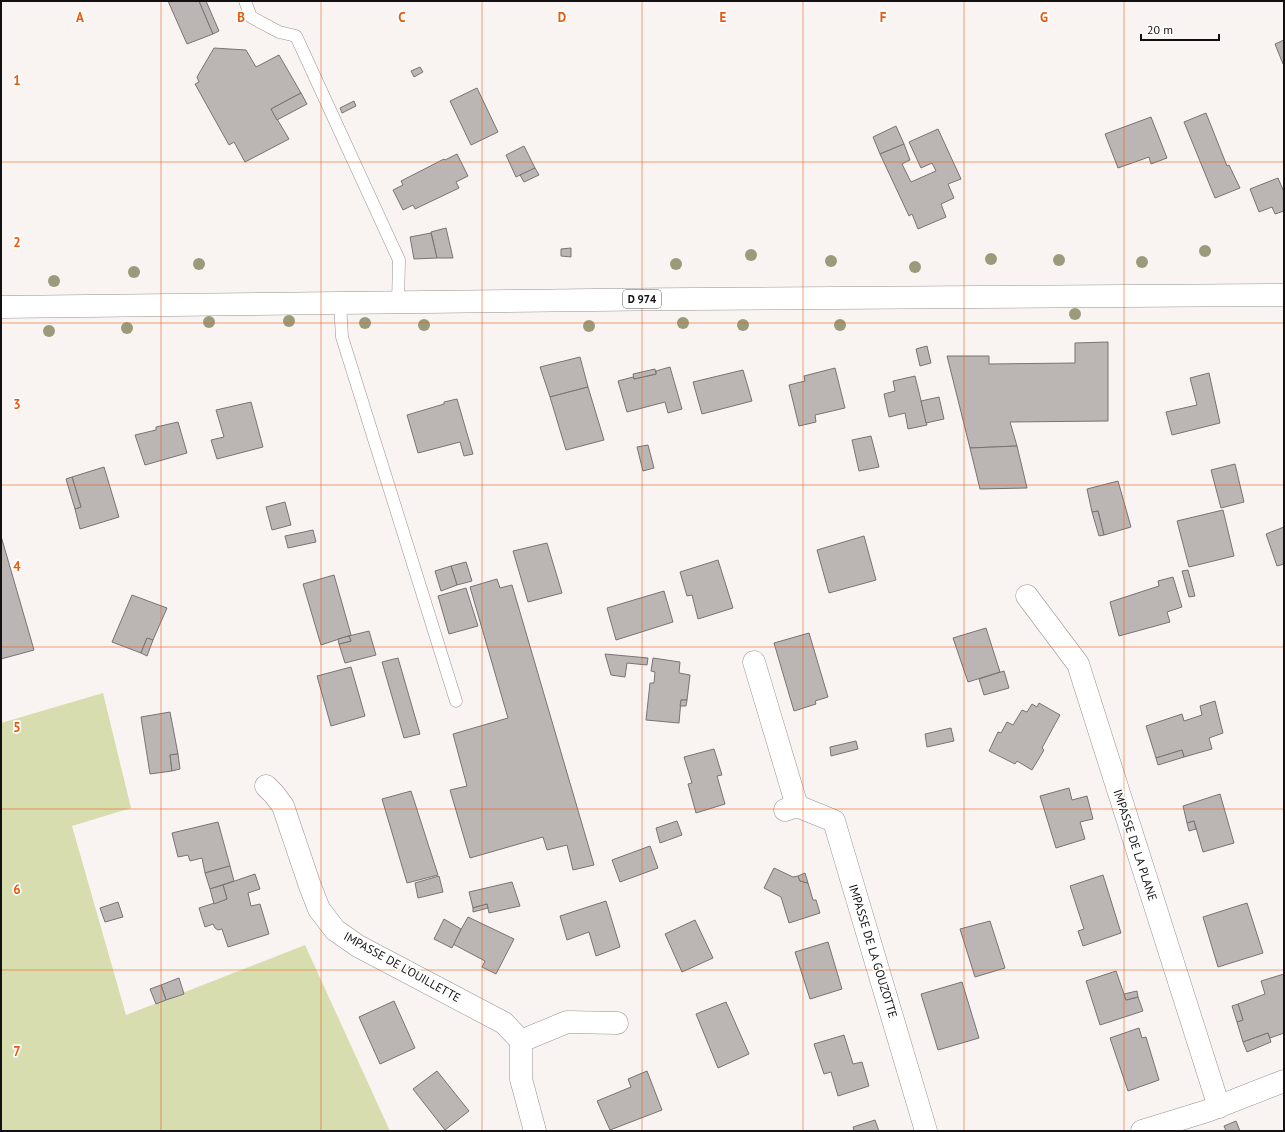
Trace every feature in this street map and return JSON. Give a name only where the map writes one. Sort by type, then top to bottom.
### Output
[{"type":"street","name":"D 974","points":[[1,307],[983,296],[1284,295]]},
{"type":"street","name":"IMPASSE DE LA PLANE","points":[[1027,596],[1078,664],[1219,1107]]},
{"type":"street","name":"IMPASSE DE LA GOUZOTTE","points":[[754,662],[791,808],[834,821],[926,1131]]},
{"type":"street","name":"IMPASSE DE L'OUILLETTE","points":[[266,786],[283,806],[319,909],[335,930],[358,946],[504,1023],[521,1041]]},
{"type":"street","points":[[535,1131],[521,1079],[521,1041],[567,1022],[617,1023]]},
{"type":"street","points":[[1142,1131],[1219,1107],[1284,1081]]},
{"type":"lane","points":[[245,1],[251,16],[278,32],[296,36],[399,260],[398,303]]},
{"type":"lane","points":[[340,304],[342,337],[456,701]]},
{"type":"green space","points":[[103,693],[131,808],[72,826],[126,1015],[305,945],[390,1131],[1,1131],[1,723]]},
{"type":"building","points":[[168,1],[199,1],[213,34],[187,44]]},
{"type":"building","points":[[199,1],[206,1],[219,31],[213,34]]},
{"type":"building","points":[[1284,40],[1284,64],[1283,64],[1275,44]]},
{"type":"building","points":[[214,48],[246,50],[256,67],[279,55],[301,93],[271,109],[289,139],[245,162],[234,142],[229,145],[195,84],[199,82],[197,77]]},
{"type":"building","points":[[420,67],[423,72],[414,77],[411,71]]},
{"type":"building","points":[[477,88],[498,132],[471,145],[450,101]]},
{"type":"building","points":[[301,93],[307,104],[277,120],[271,109]]},
{"type":"building","points":[[354,101],[356,106],[342,113],[340,108]]},
{"type":"building","points":[[1206,113],[1227,166],[1229,165],[1240,188],[1215,198],[1184,122]]},
{"type":"building","points":[[1151,117],[1167,158],[1151,164],[1149,157],[1118,168],[1105,134]]},
{"type":"building","points":[[896,126],[904,144],[880,154],[873,137]]},
{"type":"building","points":[[938,129],[961,179],[948,184],[954,198],[941,204],[946,217],[918,229],[912,214],[909,216],[880,154],[904,144],[910,160],[902,164],[911,182],[936,171],[932,163],[921,168],[909,142]]},
{"type":"building","points":[[524,146],[535,168],[516,177],[506,155]]},
{"type":"building","points":[[457,154],[468,176],[456,182],[459,188],[415,209],[413,205],[403,210],[393,190],[403,185],[401,181]]},
{"type":"building","points":[[535,168],[539,175],[524,182],[520,175]]},
{"type":"building","points":[[1278,178],[1284,192],[1284,211],[1275,214],[1272,207],[1259,212],[1250,189]]},
{"type":"building","points":[[446,228],[453,258],[437,258],[431,232]]},
{"type":"building","points":[[431,233],[437,258],[414,259],[410,237]]},
{"type":"building","points":[[571,248],[571,257],[561,256],[561,249]]},
{"type":"building","points":[[1108,342],[1108,421],[1010,422],[1017,446],[970,448],[947,356],[989,356],[989,364],[1075,363],[1075,343]]},
{"type":"building","points":[[927,346],[931,363],[920,366],[916,349]]},
{"type":"building","points":[[580,357],[588,387],[550,397],[540,367]]},
{"type":"building","points":[[670,367],[682,409],[668,413],[665,402],[627,412],[618,381],[633,377],[634,379],[656,374],[656,371]]},
{"type":"building","points":[[835,368],[845,408],[815,415],[816,422],[799,426],[789,385],[805,381],[804,376]]},
{"type":"building","points":[[655,369],[656,374],[634,379],[633,374]]},
{"type":"building","points":[[743,370],[752,401],[702,414],[693,382]]},
{"type":"building","points":[[1209,373],[1220,423],[1172,435],[1166,412],[1197,405],[1190,378]]},
{"type":"building","points":[[915,376],[927,425],[908,429],[905,413],[889,417],[884,394],[895,391],[893,381]]},
{"type":"building","points":[[588,387],[604,440],[566,450],[550,397]]},
{"type":"building","points":[[939,397],[944,419],[926,423],[921,401]]},
{"type":"building","points":[[457,399],[473,454],[464,456],[460,442],[418,453],[407,415]]},
{"type":"building","points":[[251,402],[263,447],[217,459],[211,440],[224,437],[216,410]]},
{"type":"building","points":[[178,422],[187,453],[145,465],[135,435],[156,430],[156,427]]},
{"type":"building","points":[[871,436],[879,467],[859,471],[852,440]]},
{"type":"building","points":[[648,445],[654,468],[643,471],[637,447]]},
{"type":"building","points":[[1017,446],[1027,488],[980,489],[970,448]]},
{"type":"building","points":[[1235,464],[1244,502],[1221,508],[1211,470]]},
{"type":"building","points":[[104,467],[119,517],[80,529],[75,509],[81,507],[72,477]]},
{"type":"building","points":[[72,477],[81,507],[75,509],[66,479]]},
{"type":"building","points":[[1118,481],[1131,527],[1104,535],[1098,511],[1092,512],[1087,489]]},
{"type":"building","points":[[285,502],[291,525],[272,530],[266,507]]},
{"type":"building","points":[[1223,510],[1234,556],[1189,567],[1177,521]]},
{"type":"building","points":[[1098,511],[1104,535],[1099,536],[1092,512]]},
{"type":"building","points":[[1284,527],[1284,564],[1277,566],[1266,534]]},
{"type":"building","points":[[313,530],[316,542],[288,548],[285,536]]},
{"type":"building","points":[[1,536],[34,650],[1,659]]},
{"type":"building","points":[[864,536],[876,580],[829,593],[817,550]]},
{"type":"building","points":[[547,543],[562,593],[528,602],[513,551]]},
{"type":"building","points":[[718,560],[733,608],[698,619],[692,595],[687,596],[680,572]]},
{"type":"building","points":[[466,562],[472,581],[457,585],[451,566]]},
{"type":"building","points":[[451,566],[457,585],[441,591],[435,571]]},
{"type":"building","points":[[1188,570],[1195,596],[1189,597],[1182,571]]},
{"type":"building","points":[[334,575],[351,635],[321,645],[303,584]]},
{"type":"building","points":[[1173,577],[1182,607],[1167,612],[1170,622],[1119,636],[1110,602],[1159,586],[1158,581]]},
{"type":"building","points":[[497,579],[500,588],[512,585],[594,865],[573,870],[567,845],[547,850],[543,837],[470,858],[450,790],[467,786],[453,734],[508,718],[470,587]]},
{"type":"building","points":[[466,588],[478,626],[449,634],[438,596]]},
{"type":"building","points":[[664,591],[673,622],[616,640],[607,608]]},
{"type":"building","points":[[132,595],[167,608],[153,640],[147,638],[141,653],[112,642]]},
{"type":"building","points":[[986,628],[1000,672],[968,682],[953,638]]},
{"type":"building","points":[[369,631],[376,655],[345,663],[339,644],[351,641],[349,636]]},
{"type":"building","points":[[809,633],[828,697],[815,701],[816,704],[794,711],[774,643]]},
{"type":"building","points":[[349,636],[351,641],[339,644],[338,639]]},
{"type":"building","points":[[147,638],[153,640],[147,656],[141,653]]},
{"type":"building","points":[[605,654],[648,658],[647,665],[627,663],[625,677],[611,675]]},
{"type":"building","points":[[398,658],[420,734],[404,738],[382,662]]},
{"type":"building","points":[[653,658],[680,662],[679,673],[690,675],[687,700],[681,700],[679,723],[646,720],[650,683],[654,683],[655,672],[651,671]]},
{"type":"building","points":[[351,667],[365,716],[331,726],[317,676]]},
{"type":"building","points":[[1004,671],[1009,688],[984,695],[979,679]]},
{"type":"building","points":[[681,700],[687,700],[686,706],[680,706]]},
{"type":"building","points":[[1215,701],[1223,733],[1209,738],[1212,749],[1184,757],[1182,750],[1156,758],[1146,726],[1182,714],[1184,721],[1202,715],[1200,706]]},
{"type":"building","points":[[1039,703],[1060,715],[1042,748],[1044,750],[1032,770],[1017,761],[1015,764],[989,751],[998,732],[1001,733],[1007,722],[1013,725],[1022,710],[1027,712],[1032,704],[1037,707]]},
{"type":"building","points":[[170,712],[178,754],[170,755],[172,771],[150,774],[141,717]]},
{"type":"building","points":[[951,728],[954,741],[927,747],[925,734]]},
{"type":"building","points":[[856,741],[858,749],[831,756],[830,747]]},
{"type":"building","points":[[714,749],[722,775],[717,776],[725,804],[696,813],[688,784],[692,783],[684,757]]},
{"type":"building","points":[[1182,750],[1184,757],[1158,765],[1156,758]]},
{"type":"building","points":[[178,754],[180,769],[172,771],[170,755]]},
{"type":"building","points":[[1069,788],[1072,800],[1087,796],[1093,819],[1080,822],[1085,839],[1056,848],[1040,796]]},
{"type":"building","points":[[411,791],[438,875],[407,883],[382,799]]},
{"type":"building","points":[[1220,794],[1234,843],[1203,852],[1194,821],[1187,823],[1183,806]]},
{"type":"building","points":[[677,821],[682,835],[660,843],[656,828]]},
{"type":"building","points":[[1194,821],[1196,829],[1189,831],[1187,823]]},
{"type":"building","points":[[218,822],[230,866],[205,873],[202,858],[190,861],[188,855],[178,857],[172,833]]},
{"type":"building","points":[[650,846],[658,868],[620,882],[612,860]]},
{"type":"building","points":[[230,866],[234,881],[210,889],[205,873]]},
{"type":"building","points":[[774,868],[793,877],[798,876],[800,881],[808,883],[813,900],[816,900],[820,913],[789,923],[781,897],[764,888]]},
{"type":"building","points":[[805,873],[808,883],[800,881],[798,876]]},
{"type":"building","points":[[255,874],[260,889],[248,893],[251,906],[260,904],[269,934],[228,947],[222,929],[218,930],[213,924],[205,927],[199,908],[227,899],[223,885]]},
{"type":"building","points":[[1103,875],[1121,933],[1083,946],[1078,931],[1084,929],[1070,886]]},
{"type":"building","points":[[439,876],[443,892],[418,898],[415,883]]},
{"type":"building","points":[[512,882],[520,906],[489,913],[487,904],[473,908],[469,892]]},
{"type":"building","points":[[223,885],[227,899],[214,904],[210,889]]},
{"type":"building","points":[[606,901],[620,947],[596,956],[589,932],[567,940],[560,916]]},
{"type":"building","points":[[118,902],[123,917],[105,922],[100,908]]},
{"type":"building","points":[[1247,903],[1263,953],[1218,967],[1203,917]]},
{"type":"building","points":[[487,904],[488,908],[473,912],[473,908]]},
{"type":"building","points":[[468,917],[514,939],[496,974],[482,967],[485,961],[453,944]]},
{"type":"building","points":[[444,919],[461,929],[452,948],[434,939]]},
{"type":"building","points":[[695,920],[713,958],[682,972],[665,934]]},
{"type":"building","points":[[990,921],[1005,968],[975,977],[960,929]]},
{"type":"building","points":[[828,942],[842,989],[810,999],[795,952]]},
{"type":"building","points":[[1116,971],[1126,1000],[1138,997],[1143,1011],[1100,1025],[1086,981]]},
{"type":"building","points":[[1284,974],[1284,1033],[1270,1038],[1268,1033],[1243,1042],[1237,1022],[1243,1020],[1238,1004],[1265,994],[1261,981]]},
{"type":"building","points":[[179,978],[184,994],[166,1000],[161,985]]},
{"type":"building","points":[[962,982],[979,1038],[938,1050],[921,994]]},
{"type":"building","points":[[161,985],[166,1000],[156,1004],[150,989]]},
{"type":"building","points":[[1137,991],[1138,997],[1126,1000],[1124,994]]},
{"type":"building","points":[[394,1001],[415,1048],[380,1064],[359,1017]]},
{"type":"building","points":[[726,1002],[749,1054],[718,1068],[696,1014]]},
{"type":"building","points":[[1238,1004],[1243,1020],[1237,1022],[1232,1006]]},
{"type":"building","points":[[1139,1028],[1142,1038],[1146,1037],[1159,1080],[1128,1091],[1110,1038]]},
{"type":"building","points":[[1268,1033],[1271,1042],[1247,1052],[1243,1042]]},
{"type":"building","points":[[844,1035],[853,1064],[862,1062],[869,1086],[838,1096],[831,1072],[824,1074],[814,1044]]},
{"type":"building","points":[[437,1071],[469,1111],[445,1130],[413,1089]]},
{"type":"building","points":[[647,1071],[662,1110],[610,1130],[597,1101],[631,1087],[628,1079]]},
{"type":"building","points":[[875,1120],[879,1131],[854,1131],[853,1127]]},
{"type":"building","points":[[1236,1121],[1240,1131],[1226,1131],[1224,1126]]}]
